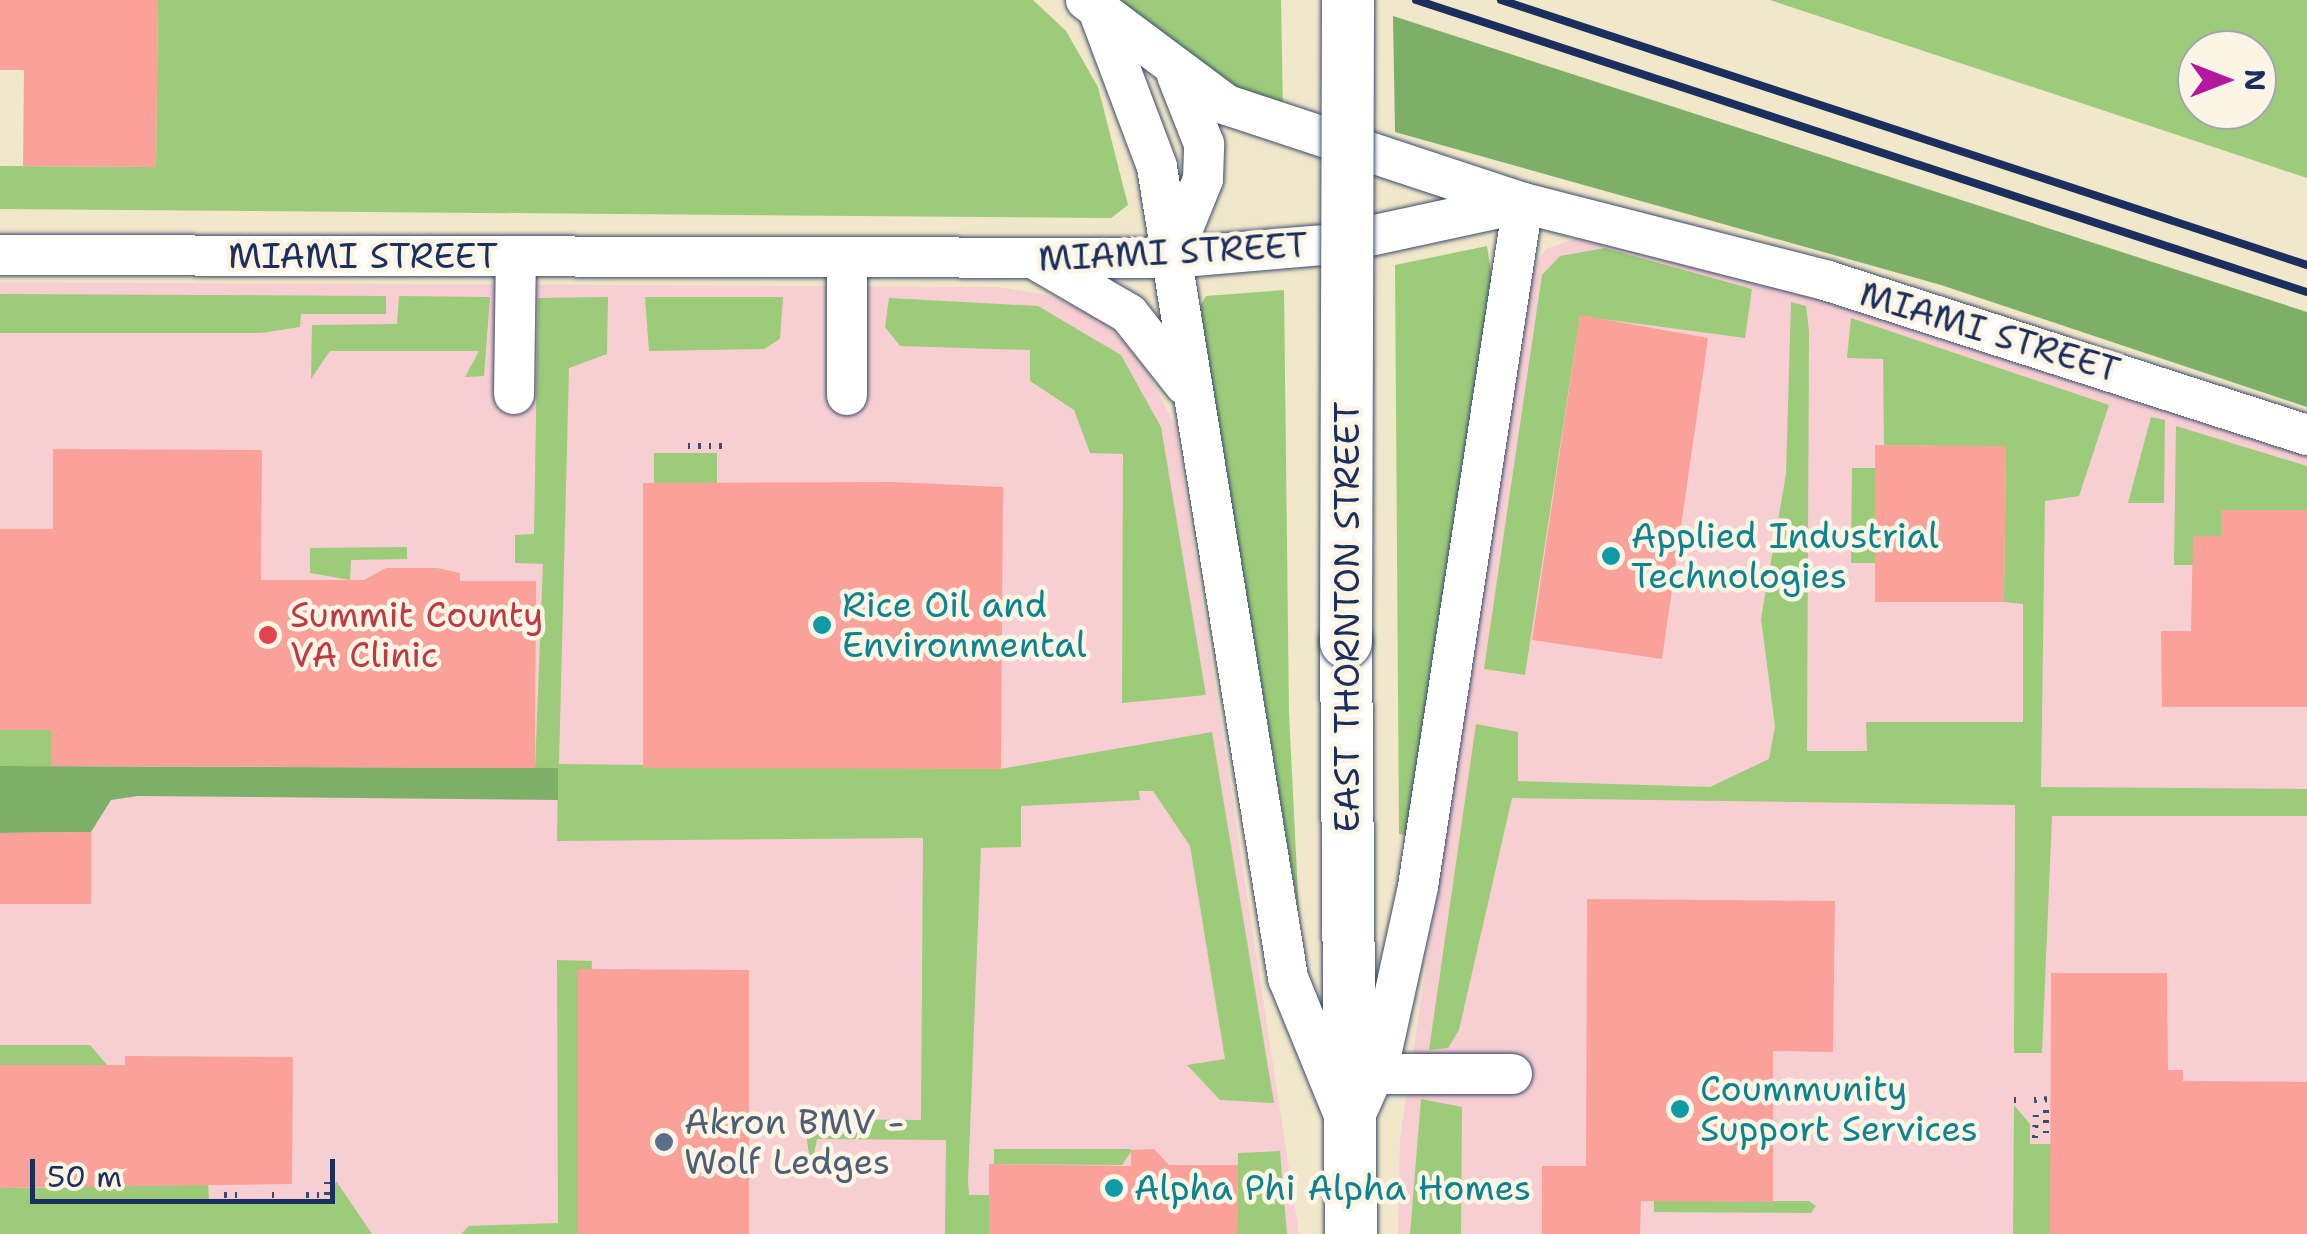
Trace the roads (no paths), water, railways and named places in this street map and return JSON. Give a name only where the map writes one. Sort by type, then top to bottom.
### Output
[{"type":"main road","name":"EAST THORNTON STREET","points":[[1348,0],[1346,642],[1351,1234]]},
{"type":"street","points":[[1092,6],[1173,69],[1274,126],[1523,203],[1418,886],[1374,1074],[1349,1128]]},
{"type":"street","points":[[1092,6],[1137,99],[1171,258],[1288,978],[1349,1128]]},
{"type":"street","points":[[1171,258],[1203,179],[1204,144],[1173,69]]},
{"type":"street","name":"MIAMI STREET","points":[[0,255],[1171,258],[1333,244],[1523,203],[1828,282],[2307,435]]},
{"type":"street","points":[[514,394],[516,257]]},
{"type":"street","points":[[847,258],[847,395]]},
{"type":"street","points":[[1034,259],[1157,341],[1194,407]]},
{"type":"street","points":[[1374,1074],[1512,1074]]},
{"type":"railway","points":[[1416,0],[2307,292]]},
{"type":"railway","points":[[1501,0],[2307,265]]},
{"type":"place","name":"Applied Industrial Technologies","points":[[1611,556]]},
{"type":"place","name":"Rice Oil and Environmental","points":[[822,625]]},
{"type":"place","name":"Summit County VA Clinic","points":[[268,635]]},
{"type":"place","name":"Coummunity Support Services","points":[[1680,1109]]},
{"type":"place","name":"Akron BMV - Wolf Ledges","points":[[664,1142]]},
{"type":"place","name":"Alpha Phi Alpha Homes","points":[[1114,1188]]}]
